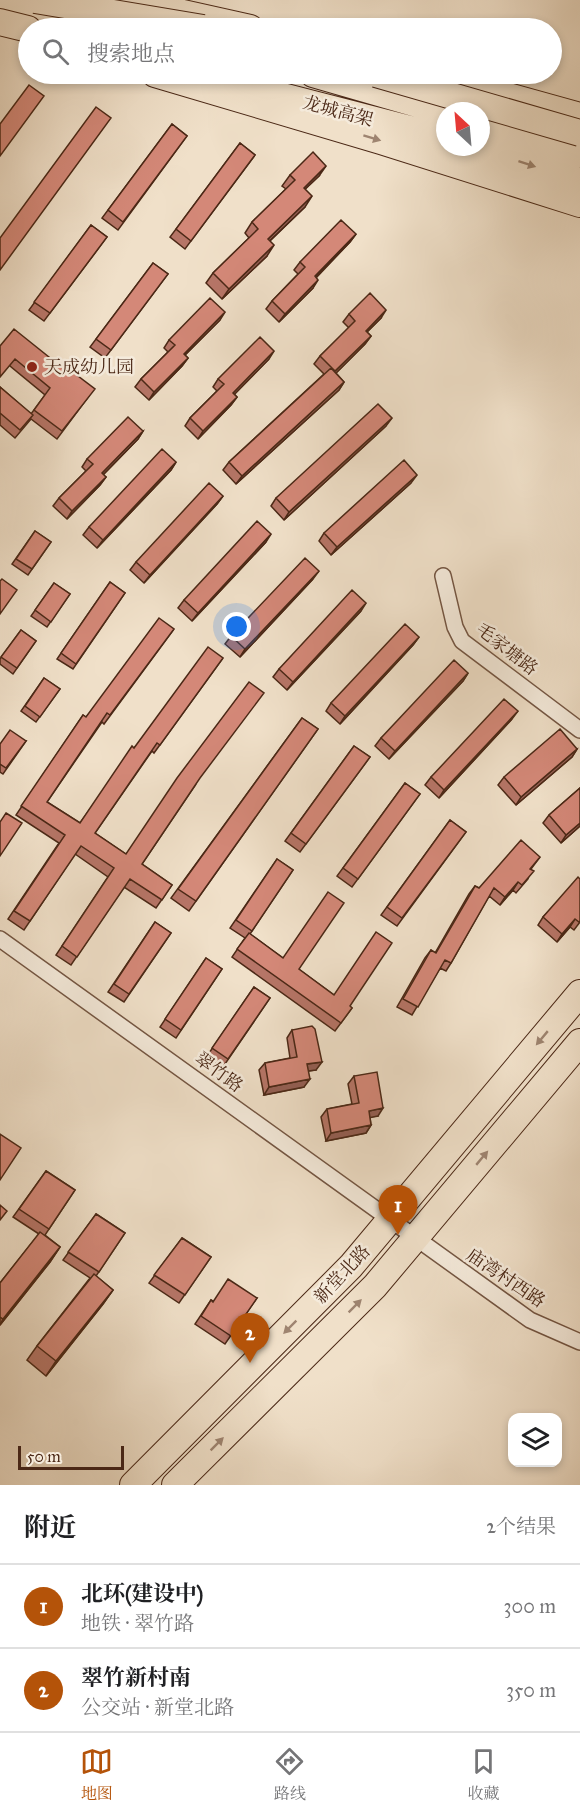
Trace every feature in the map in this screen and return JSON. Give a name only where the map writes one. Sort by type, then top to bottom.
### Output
[{"type":"main road","points":[[35,0],[104,18]]},
{"type":"main road","points":[[35,0],[143,18]]},
{"type":"main road","points":[[68,0],[134,18]]},
{"type":"main road","points":[[125,0],[205,18]]},
{"type":"main road","points":[[0,22],[18,26]]},
{"type":"main road","points":[[0,34],[18,38]]},
{"type":"main road","points":[[189,84],[381,141],[580,204]]},
{"type":"main road","name":"龙城高架","points":[[236,84],[436,136]]},
{"type":"main road","name":"龙城高架","points":[[354,84],[436,104]]},
{"type":"main road","points":[[370,84],[436,103]]},
{"type":"main road","points":[[410,84],[580,133]]},
{"type":"main road","points":[[420,84],[449,102]]},
{"type":"main road","points":[[464,84],[580,117]]},
{"type":"main road","points":[[490,118],[580,143]]},
{"type":"main road","points":[[490,126],[580,154]]},
{"type":"main road","points":[[490,152],[580,181]]},
{"type":"main road","name":"新堂北路","points":[[133,1485],[351,1266],[580,993]]},
{"type":"main road","name":"新堂北路","points":[[175,1485],[375,1286],[580,1042]]},
{"type":"street","name":"毛家塘路","points":[[443,576],[455,627],[462,641],[580,730]]},
{"type":"street","name":"翠竹路","points":[[0,939],[415,1238]]},
{"type":"street","name":"庙湾村西路","points":[[415,1238],[530,1320],[580,1342]]},
{"type":"building","points":[[29,85],[44,96],[0,156],[0,124]]},
{"type":"building","points":[[96,107],[111,118],[0,270],[0,238]]},
{"type":"building","points":[[172,124],[187,136],[123,222],[108,210]]},
{"type":"building","points":[[240,143],[255,155],[191,241],[176,229]]},
{"type":"building","points":[[313,152],[326,166],[304,188],[312,196],[268,239],[274,245],[229,289],[213,273],[258,229],[252,222],[295,180],[290,175]]},
{"type":"building","points":[[341,220],[356,234],[315,276],[318,280],[285,314],[272,301],[305,267],[300,262]]},
{"type":"building","points":[[91,225],[107,237],[50,313],[34,302]]},
{"type":"building","points":[[153,263],[168,274],[111,350],[96,339]]},
{"type":"building","points":[[370,293],[386,310],[366,331],[371,336],[335,371],[320,356],[355,321],[349,314]]},
{"type":"building","points":[[210,298],[225,312],[184,354],[188,358],[154,392],[141,379],[175,345],[169,340]]},
{"type":"building","points":[[14,329],[64,369],[66,367],[95,389],[62,431],[34,410],[50,388],[15,359],[0,377],[0,346]]},
{"type":"building","points":[[260,337],[274,351],[233,393],[237,397],[203,431],[190,418],[224,384],[218,379]]},
{"type":"building","points":[[331,368],[344,382],[242,476],[229,462]]},
{"type":"building","points":[[0,387],[33,415],[20,430],[0,413]]},
{"type":"building","points":[[378,404],[392,418],[289,512],[276,498]]},
{"type":"building","points":[[128,417],[143,431],[102,473],[106,477],[72,511],[59,498],[93,464],[87,459]]},
{"type":"building","points":[[162,449],[176,462],[103,540],[89,527]]},
{"type":"building","points":[[404,460],[417,475],[337,547],[324,533]]},
{"type":"building","points":[[209,483],[223,496],[150,575],[136,562]]},
{"type":"building","points":[[257,521],[271,534],[198,613],[184,600]]},
{"type":"building","points":[[35,531],[51,542],[32,569],[16,559]]},
{"type":"building","points":[[305,558],[319,571],[245,649],[231,636]]},
{"type":"building","points":[[2,579],[17,590],[0,614],[0,581]]},
{"type":"building","points":[[110,582],[125,593],[76,664],[61,653]]},
{"type":"building","points":[[54,583],[70,594],[51,622],[35,610]]},
{"type":"building","points":[[352,590],[366,603],[293,682],[279,669]]},
{"type":"building","points":[[159,618],[174,629],[110,715],[107,713],[47,802],[80,823],[132,746],[134,748],[208,647],[223,658],[160,745],[157,743],[95,833],[126,854],[177,778],[249,682],[264,693],[200,778],[142,864],[172,885],[162,900],[130,879],[77,957],[62,946],[114,868],[81,846],[30,921],[14,911],[65,835],[21,806],[83,715],[86,717]]},
{"type":"building","points":[[405,624],[419,637],[345,716],[331,703]]},
{"type":"building","points":[[21,630],[36,641],[17,668],[1,657]]},
{"type":"building","points":[[454,660],[468,673],[395,751],[381,738]]},
{"type":"building","points":[[44,678],[60,689],[40,717],[25,706]]},
{"type":"building","points":[[504,699],[518,711],[444,790],[431,777]]},
{"type":"building","points":[[302,718],[318,729],[196,901],[178,889]]},
{"type":"building","points":[[560,729],[577,749],[521,797],[504,777]]},
{"type":"building","points":[[10,730],[26,741],[6,768],[0,764],[0,744]]},
{"type":"building","points":[[354,746],[370,757],[306,844],[291,833]]},
{"type":"building","points":[[405,783],[420,794],[358,879],[343,868]]},
{"type":"building","points":[[580,788],[580,823],[566,835],[549,815]]},
{"type":"building","points":[[6,813],[22,823],[0,856],[0,822]]},
{"type":"building","points":[[450,820],[466,832],[402,918],[387,907]]},
{"type":"building","points":[[521,840],[540,857],[530,869],[534,871],[522,885],[518,882],[505,897],[494,888],[451,963],[445,960],[418,1007],[403,999],[431,950],[436,953],[475,886],[479,888]]},
{"type":"building","points":[[277,859],[293,870],[252,931],[236,920]]},
{"type":"building","points":[[578,877],[580,879],[580,921],[575,919],[562,934],[543,917]]},
{"type":"building","points":[[328,892],[344,903],[299,969],[334,995],[376,932],[392,943],[341,1023],[237,949],[249,933],[283,958]]},
{"type":"building","points":[[155,922],[171,933],[129,994],[114,984]]},
{"type":"building","points":[[206,958],[222,969],[181,1030],[165,1019]]},
{"type":"building","points":[[254,987],[270,998],[228,1059],[212,1048]]},
{"type":"building","points":[[312,1026],[315,1029],[322,1062],[307,1064],[310,1079],[269,1087],[265,1063],[297,1057],[292,1030]]},
{"type":"building","points":[[377,1072],[383,1108],[369,1111],[371,1125],[331,1133],[327,1109],[359,1103],[354,1076]]},
{"type":"building","points":[[0,1134],[21,1148],[0,1180]]},
{"type":"building","points":[[46,1171],[75,1190],[49,1229],[19,1209]]},
{"type":"building","points":[[0,1205],[7,1211],[0,1220]]},
{"type":"building","points":[[96,1214],[125,1233],[99,1272],[68,1252]]},
{"type":"building","points":[[40,1232],[60,1247],[3,1319],[0,1317],[0,1283]]},
{"type":"building","points":[[182,1238],[211,1257],[185,1295],[154,1275]]},
{"type":"building","points":[[94,1274],[113,1290],[56,1361],[37,1346]]},
{"type":"building","points":[[228,1279],[257,1298],[231,1336],[201,1316]]},
{"type":"place","name":"天成幼儿园","points":[[32,367]]},
{"type":"place","name":"北环(建设中)","points":[[398,1235]]},
{"type":"place","name":"翠竹新村南","points":[[250,1363]]}]
